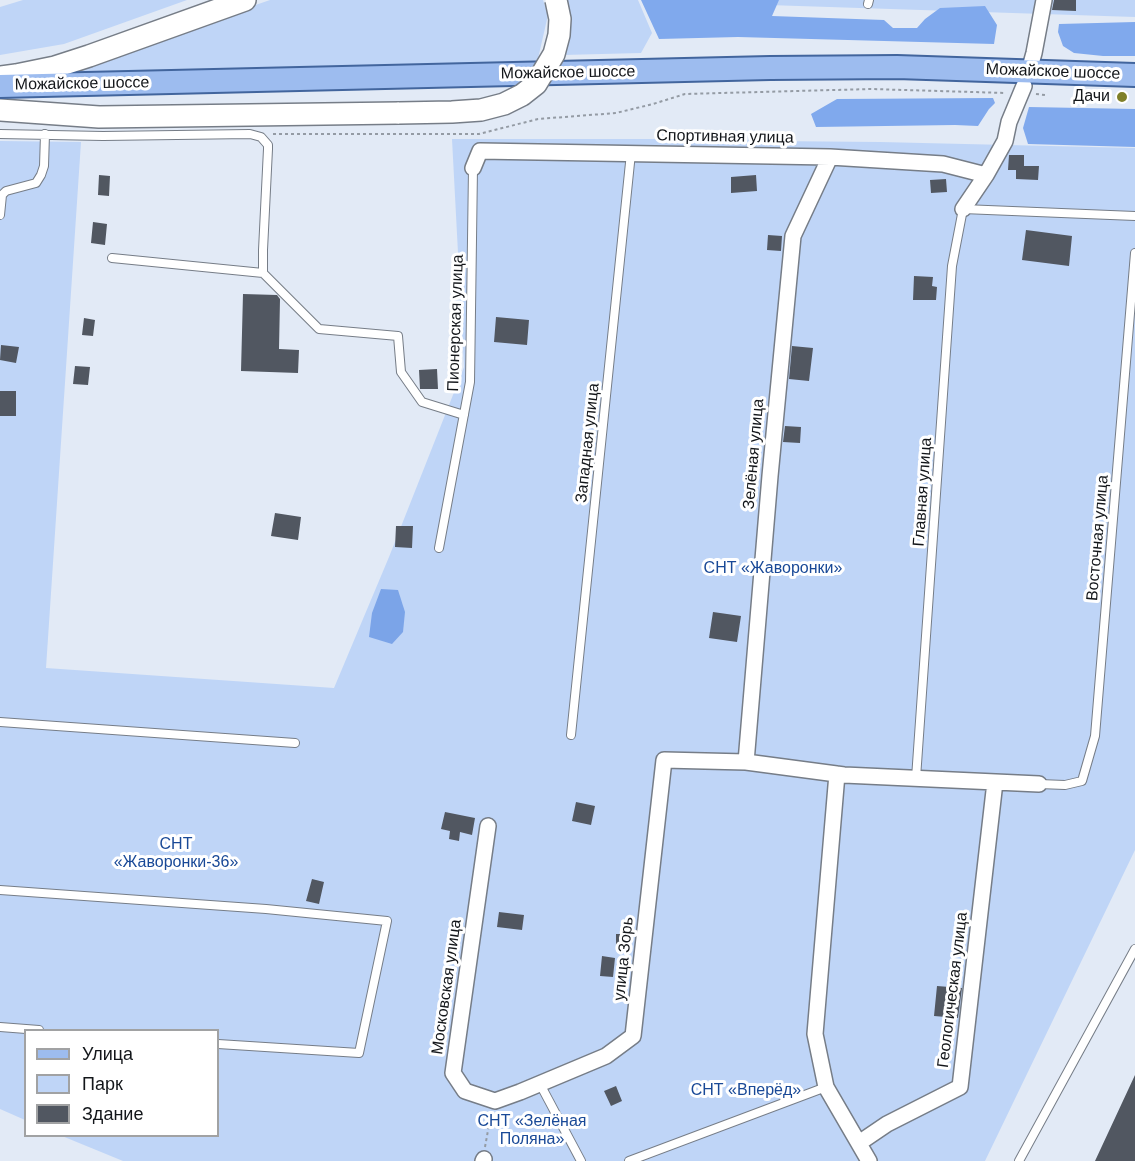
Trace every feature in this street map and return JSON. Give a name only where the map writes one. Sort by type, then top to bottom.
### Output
[{"type":"main road","points":[[0,77],[46,70],[245,0]]},
{"type":"main road","points":[[0,110],[99,117],[481,110],[504,105],[536,84],[554,54],[559,35],[560,19],[556,0]]},
{"type":"main road","name":"Можайское шоссе","points":[[0,86],[770,68],[897,67],[1024,83],[1135,75]]},
{"type":"main road","name":"Можайское шоссе","points":[[0,101],[771,82],[1024,83],[1135,89]]},
{"type":"street","points":[[963,209],[1005,141],[1024,83],[1043,7]]},
{"type":"street","name":"Спортивная улица","points":[[473,168],[480,151],[631,153],[830,157],[943,164],[986,175]]},
{"type":"street","name":"Зелёная улица","points":[[746,762],[793,236],[830,157]]},
{"type":"street","name":"улица Зорь","points":[[495,1101],[606,1056],[633,1036],[664,760],[746,762]]},
{"type":"street","points":[[746,762],[837,774],[1039,784]]},
{"type":"street","points":[[837,774],[815,1034],[826,1086],[869,1161]]},
{"type":"street","name":"Геологическая улица","points":[[860,1143],[887,1124],[960,1087],[995,782]]},
{"type":"street","name":"Московская улица","points":[[488,826],[453,1073],[465,1091],[495,1101]]},
{"type":"lane","points":[[0,134],[103,136],[250,134],[261,137],[268,145],[262,250],[263,273]]},
{"type":"lane","points":[[0,214],[1,195],[6,191],[36,183],[41,176],[44,166],[45,134]]},
{"type":"lane","name":"Западная улица","points":[[571,735],[631,153]]},
{"type":"lane","name":"Пионерская улица","points":[[439,548],[470,382],[473,168]]},
{"type":"lane","points":[[963,209],[1135,216]]},
{"type":"lane","name":"Главная улица","points":[[916,778],[952,266],[963,209]]},
{"type":"lane","name":"Восточная улица","points":[[1039,784],[1065,785],[1082,781],[1095,736],[1135,253]]},
{"type":"lane","points":[[112,258],[263,273],[319,328],[398,336],[401,372],[422,402],[464,415]]},
{"type":"lane","points":[[0,722],[295,743]]},
{"type":"lane","points":[[0,890],[266,909],[387,921],[359,1053],[219,1044]]},
{"type":"lane","points":[[1019,1161],[1135,949]]},
{"type":"lane","points":[[0,1027],[26,1029]]},
{"type":"lane","points":[[540,1084],[581,1161]]},
{"type":"lane","points":[[629,1161],[826,1086]]},
{"type":"path","points":[[261,137],[269,134],[479,134],[538,119],[616,113],[685,94],[1024,83]]},
{"type":"path","points":[[483,1160],[495,1101]]},
{"type":"green space","points":[[23,0],[187,0],[64,44],[0,55],[0,7]]},
{"type":"green space","points":[[270,0],[543,0],[548,15],[537,63],[59,73]]},
{"type":"green space","points":[[568,0],[638,0],[652,33],[641,53],[563,55],[571,32]]},
{"type":"green space","points":[[709,0],[1135,0],[1135,17],[707,3]]},
{"type":"green space","name":"СНТ «Жаворонки»","points":[[452,139],[710,139],[1135,148],[1135,850],[985,1161],[123,1161],[64,1137],[219,1137],[219,1029],[24,1029],[24,1120],[0,1109],[0,141],[81,142],[46,668],[334,688],[389,557],[464,367]]},
{"type":"shaded area","points":[[641,0],[779,0],[772,16],[884,20],[893,28],[917,28],[940,8],[985,6],[997,25],[994,44],[738,37],[659,39]]},
{"type":"shaded area","points":[[1135,22],[1135,56],[1074,53],[1063,46],[1058,32],[1059,24]]},
{"type":"shaded area","points":[[993,98],[995,103],[978,126],[816,127],[811,114],[837,99]]},
{"type":"shaded area","points":[[1029,107],[1135,109],[1135,147],[1028,144],[1023,128]]},
{"type":"shaded area","points":[[381,589],[398,590],[405,612],[403,632],[392,644],[369,637],[372,613]]},
{"type":"building","points":[[1054,0],[1076,0],[1076,11],[1052,10]]},
{"type":"building","points":[[1009,155],[1024,155],[1024,166],[1039,166],[1038,180],[1016,179],[1016,170],[1008,170]]},
{"type":"building","points":[[99,175],[110,176],[109,196],[98,195]]},
{"type":"building","points":[[756,175],[757,191],[731,193],[731,177]]},
{"type":"building","points":[[946,179],[947,192],[931,193],[930,180]]},
{"type":"building","points":[[93,222],[107,224],[105,245],[91,243]]},
{"type":"building","points":[[1026,230],[1072,236],[1069,266],[1022,260]]},
{"type":"building","points":[[768,235],[782,236],[781,251],[767,250]]},
{"type":"building","points":[[914,276],[933,277],[932,286],[937,287],[936,300],[913,300]]},
{"type":"building","points":[[243,294],[277,295],[280,299],[279,349],[299,350],[298,373],[241,371]]},
{"type":"building","points":[[496,317],[529,320],[527,345],[494,342]]},
{"type":"building","points":[[84,318],[95,320],[93,336],[82,335]]},
{"type":"building","points":[[1,345],[19,347],[16,363],[0,360]]},
{"type":"building","points":[[792,346],[813,348],[809,381],[789,379]]},
{"type":"building","points":[[75,366],[90,367],[88,385],[73,384]]},
{"type":"building","points":[[437,369],[438,389],[420,389],[419,370]]},
{"type":"building","points":[[0,391],[16,391],[16,416],[0,416]]},
{"type":"building","points":[[785,426],[801,427],[800,443],[783,442]]},
{"type":"building","points":[[275,513],[301,517],[298,540],[271,536]]},
{"type":"building","points":[[396,526],[413,526],[412,548],[395,547]]},
{"type":"building","points":[[713,612],[741,616],[737,642],[709,638]]},
{"type":"building","points":[[576,802],[595,806],[591,825],[572,821]]},
{"type":"building","points":[[445,812],[475,818],[472,835],[460,832],[459,841],[449,839],[450,831],[441,829]]},
{"type":"building","points":[[312,879],[324,882],[319,904],[306,901]]},
{"type":"building","points":[[499,912],[524,915],[522,930],[497,927]]},
{"type":"building","points":[[616,934],[629,934],[628,949],[616,948]]},
{"type":"building","points":[[602,956],[615,958],[613,977],[600,976]]},
{"type":"building","points":[[937,986],[962,988],[958,1018],[934,1016]]},
{"type":"building","points":[[1135,1075],[1135,1161],[1095,1161]]},
{"type":"building","points":[[616,1086],[622,1101],[611,1106],[604,1091]]},
{"type":"place","name":"Дачи","points":[[1122,97]]},
{"type":"park label","name":"СНТ «Жаворонки-36»","points":[[176,854]]},
{"type":"park label","name":"СНТ «Вперёд»","points":[[746,1091]]},
{"type":"park label","name":"СНТ «Зелёная Поляна»","points":[[532,1131]]}]
